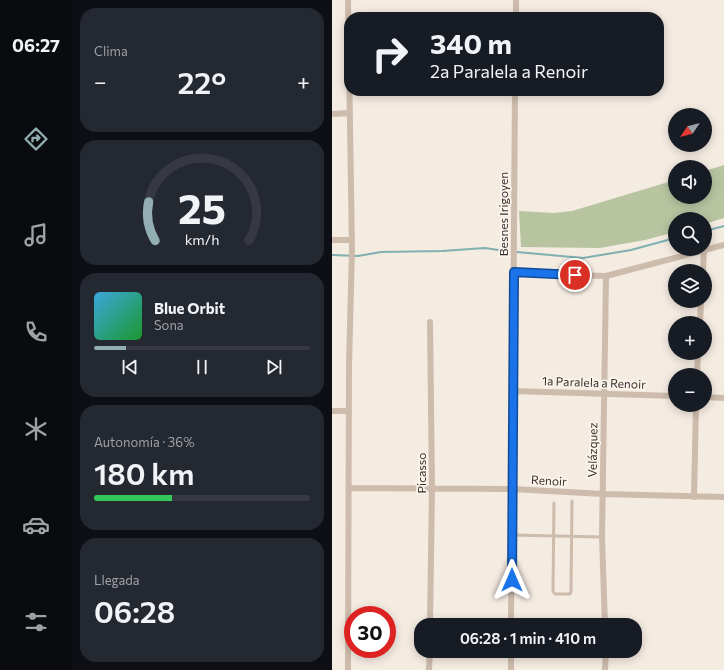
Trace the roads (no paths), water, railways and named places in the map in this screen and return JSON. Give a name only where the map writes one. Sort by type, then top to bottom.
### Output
[{"type":"street","points":[[348,0],[348,12]]},
{"type":"street","points":[[516,0],[516,12]]},
{"type":"street","points":[[348,670],[348,411],[352,261],[349,96]]},
{"type":"street","name":"Besnes Irigoyen","points":[[511,618],[515,96]]},
{"type":"street","points":[[332,114],[349,113]]},
{"type":"street","points":[[332,240],[352,240]]},
{"type":"street","points":[[712,248],[724,244]]},
{"type":"street","points":[[514,272],[606,276],[681,256]]},
{"type":"street","name":"Velázquez","points":[[605,618],[602,537],[606,276]]},
{"type":"street","name":"Picasso","points":[[430,322],[432,488],[430,618]]},
{"type":"street","name":"1a Paralela a Renoir","points":[[513,391],[668,396]]},
{"type":"street","points":[[712,397],[724,398]]},
{"type":"street","points":[[332,411],[348,411]]},
{"type":"street","points":[[694,497],[696,412]]},
{"type":"street","name":"Renoir","points":[[349,488],[512,489],[603,494],[724,497]]},
{"type":"street","points":[[429,670],[430,658]]},
{"type":"street","points":[[511,658],[511,670]]},
{"type":"street","points":[[605,670],[606,658]]},
{"type":"lane","points":[[554,503],[553,591],[555,594],[570,594],[572,501]]},
{"type":"lane","points":[[512,536],[602,537]]},
{"type":"waterway","points":[[712,229],[724,226]]},
{"type":"waterway","points":[[517,252],[583,258],[631,250],[668,240]]},
{"type":"waterway","points":[[332,255],[358,256],[381,252],[442,251],[485,248],[505,251]]}]
